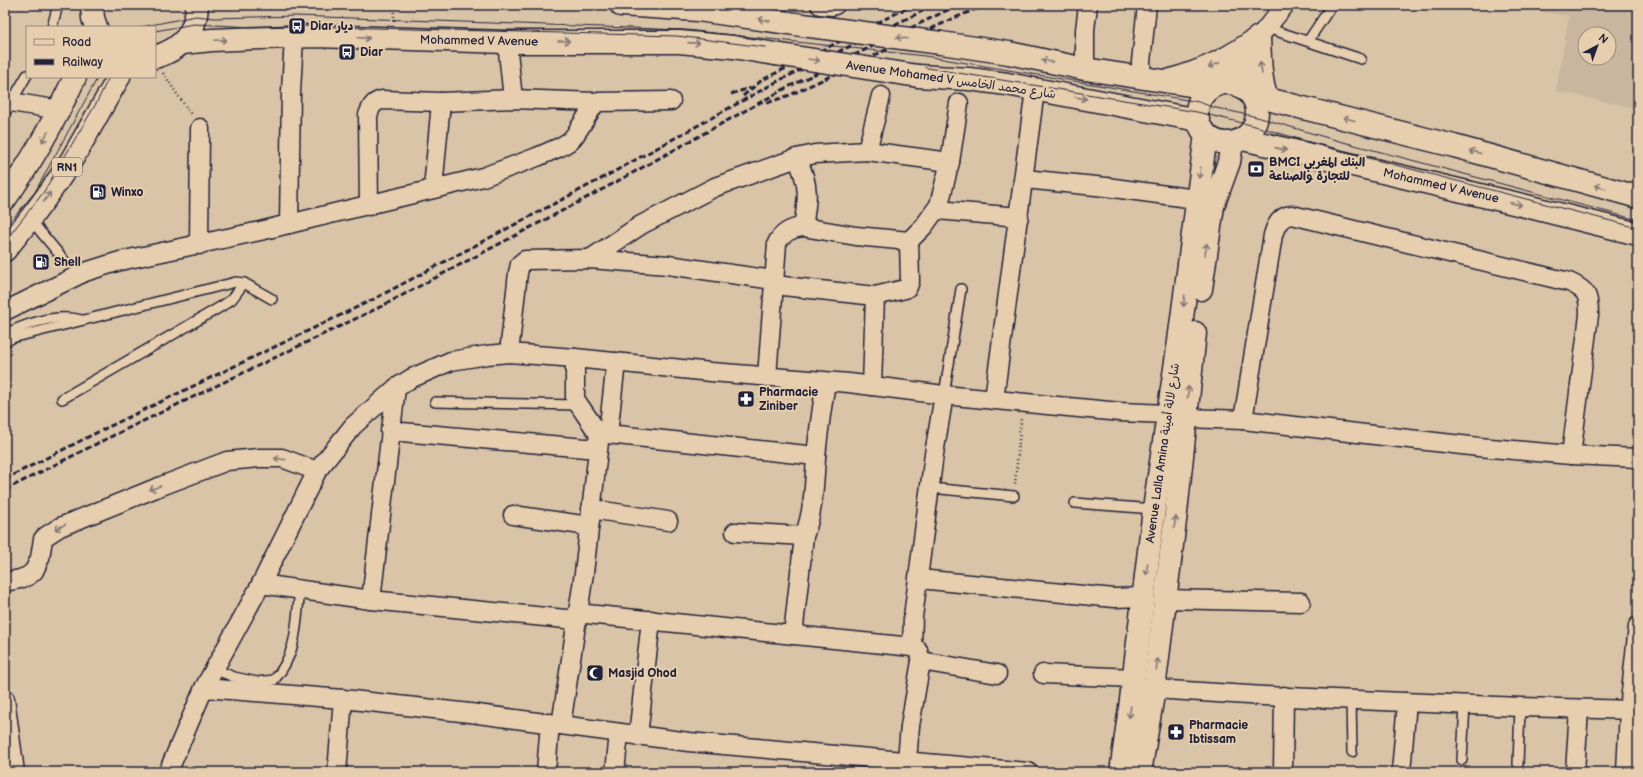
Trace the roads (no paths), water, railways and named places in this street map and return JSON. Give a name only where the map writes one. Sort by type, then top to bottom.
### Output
[{"type":"main road","points":[[157,62],[182,43],[189,34],[194,24],[197,5]]},
{"type":"main road","points":[[621,5],[698,10],[941,43],[1009,53],[1085,69],[1169,81],[1216,86],[1234,84],[1255,94],[1454,146],[1638,197]]},
{"type":"main road","points":[[1169,81],[1194,74],[1222,62],[1263,32]]},
{"type":"main road","points":[[1255,94],[1265,92],[1260,59],[1263,32]]},
{"type":"main road","name":"Mohammed V Avenue","points":[[182,43],[212,40],[315,36],[507,42],[679,42],[733,47],[775,54]]},
{"type":"main road","name":"Avenue Mohamed V شارع محمد الخامس","points":[[775,54],[918,76],[969,79],[1035,90],[1202,127]]},
{"type":"main road","name":"RN1","points":[[5,199],[23,173],[60,110],[75,78]]},
{"type":"main road","name":"RN1","points":[[5,250],[30,219],[72,159],[118,78]]},
{"type":"main road","points":[[1216,86],[1203,95],[1199,102],[1197,112],[1202,127],[1214,140],[1222,143],[1238,141],[1255,126],[1257,105],[1255,94]]},
{"type":"main road","name":"Avenue Lalla Amina شارع لالة أمينة","points":[[1140,772],[1154,689],[1176,513],[1179,341],[1196,199],[1202,127]]},
{"type":"main road","name":"Mohammed V Avenue","points":[[1238,141],[1522,205],[1638,234]]},
{"type":"main road","name":"Avenue Lalla Amina شارع لالة أمينة","points":[[1121,772],[1154,509],[1177,416],[1197,312],[1213,206],[1238,141]]},
{"type":"street","points":[[820,5],[835,5]]},
{"type":"street","points":[[1085,69],[1085,30],[1088,5]]},
{"type":"street","points":[[1142,77],[1141,62],[1147,5]]},
{"type":"street","points":[[1216,86],[1242,63],[1263,32],[1285,5]]},
{"type":"street","points":[[289,224],[291,92],[294,37]]},
{"type":"street","points":[[507,42],[513,99]]},
{"type":"street","points":[[1242,63],[1255,94]]},
{"type":"street","points":[[994,400],[1035,90]]},
{"type":"street","points":[[867,151],[881,96]]},
{"type":"street","points":[[369,206],[368,115],[372,106],[377,101],[441,102],[513,99],[596,102],[671,101]]},
{"type":"street","points":[[434,190],[441,102]]},
{"type":"street","points":[[5,311],[85,272],[120,261],[199,245],[369,206],[483,177],[560,147],[575,135],[596,102]]},
{"type":"street","points":[[767,377],[776,251],[780,236],[795,228],[803,227],[856,236],[909,240],[924,226],[936,210],[950,162],[959,103]]},
{"type":"street","points":[[7,106],[60,110]]},
{"type":"street","points":[[199,245],[200,128]]},
{"type":"street","points":[[590,260],[641,226],[715,187],[797,158],[815,154],[867,151],[950,162]]},
{"type":"street","points":[[797,158],[808,188],[803,227]]},
{"type":"street","points":[[1024,179],[1106,187],[1196,199]]},
{"type":"street","points":[[936,210],[1019,218]]},
{"type":"street","points":[[1243,420],[1273,235],[1276,225],[1282,218],[1292,216],[1569,282],[1581,287],[1588,296],[1588,315],[1570,455]]},
{"type":"street","points":[[509,353],[519,266],[521,262],[530,259],[590,260],[668,265],[774,283],[874,296],[902,290],[908,287],[910,281],[909,240]]},
{"type":"street","points":[[872,386],[874,296]]},
{"type":"street","points":[[168,772],[204,688],[261,584],[317,471],[353,426],[396,388],[412,378],[451,361],[509,353],[575,358],[872,386],[1022,403],[1120,412],[1243,420],[1478,447],[1570,455],[1638,458]]},
{"type":"street","points":[[575,358],[575,399],[601,439]]},
{"type":"street","points":[[546,772],[577,616],[601,439],[616,362]]},
{"type":"street","points":[[793,635],[804,536],[809,523],[813,501],[816,456],[826,382]]},
{"type":"street","points":[[370,600],[396,388]]},
{"type":"street","points":[[906,766],[917,654],[913,617],[944,395]]},
{"type":"street","points":[[390,431],[601,439],[816,456]]},
{"type":"street","points":[[5,582],[24,577],[34,571],[38,564],[43,539],[60,527],[116,503],[227,461],[259,458],[282,458],[317,471]]},
{"type":"street","points":[[513,515],[668,521]]},
{"type":"street","points":[[735,532],[804,536]]},
{"type":"street","points":[[919,579],[1114,598],[1143,597]]},
{"type":"street","points":[[261,584],[370,600],[577,616],[651,620],[793,635],[917,654],[997,674]]},
{"type":"street","points":[[1165,599],[1301,602]]},
{"type":"street","points":[[638,736],[651,620]]},
{"type":"street","points":[[1626,772],[1633,710],[1638,626]]},
{"type":"street","points":[[1043,674],[1134,678]]},
{"type":"street","points":[[204,688],[343,699],[556,724],[638,736],[830,756],[906,766],[1028,772]]},
{"type":"street","points":[[1154,689],[1520,707],[1633,710]]},
{"type":"street","points":[[1283,772],[1284,696]]},
{"type":"street","points":[[5,699],[16,772]]},
{"type":"street","points":[[337,772],[343,699]]},
{"type":"street","points":[[1401,772],[1407,702]]},
{"type":"street","points":[[1575,772],[1579,709]]},
{"type":"street","points":[[616,772],[619,733]]},
{"type":"lane","points":[[52,26],[58,5]]},
{"type":"lane","points":[[1308,41],[1332,5]]},
{"type":"lane","points":[[1263,32],[1308,41],[1360,59]]},
{"type":"lane","points":[[7,106],[26,78]]},
{"type":"lane","points":[[30,219],[64,260]]},
{"type":"lane","points":[[5,342],[12,338],[236,282],[244,283],[272,299]]},
{"type":"lane","points":[[62,399],[222,306],[232,299],[244,283]]},
{"type":"lane","points":[[944,395],[961,289]]},
{"type":"lane","points":[[5,334],[17,328],[57,317],[74,317],[84,320]]},
{"type":"lane","points":[[435,402],[578,405]]},
{"type":"lane","points":[[930,488],[1014,496]]},
{"type":"lane","points":[[1075,503],[1154,509]]},
{"type":"lane","points":[[214,669],[234,677],[257,682],[274,680],[282,671],[291,655],[300,589]]},
{"type":"lane","points":[[1351,699],[1352,752]]},
{"type":"lane","points":[[1462,760],[1465,704]]},
{"type":"lane","points":[[1518,764],[1520,707]]},
{"type":"tram line","points":[[146,26],[196,16],[214,18],[296,16],[686,30],[925,56],[1199,102],[1212,107],[1257,117],[1328,138],[1638,220]]},
{"type":"tram line","points":[[156,31],[194,24],[253,27],[297,26],[677,36],[922,67],[1197,112],[1255,126],[1326,147],[1638,228]]},
{"type":"tram line","points":[[5,228],[35,192],[97,78]]},
{"type":"tram line","points":[[5,241],[43,193],[97,102],[109,78]]},
{"type":"railway","points":[[743,96],[762,80],[913,5]]},
{"type":"railway","points":[[5,479],[100,431],[374,299],[599,180],[780,80],[935,5]]},
{"type":"railway","points":[[5,490],[108,438],[382,306],[607,187],[788,87],[958,5]]},
{"type":"railway","points":[[767,103],[790,95],[952,19],[986,5]]},
{"type":"railway","points":[[731,94],[750,88]]},
{"type":"place","name":"Diar ديار","points":[[297,26]]},
{"type":"place","name":"Diar","points":[[347,52]]},
{"type":"place","name":"BMCI البنك المغربي للتجارة والصناعة","points":[[1256,169]]},
{"type":"place","name":"Winxo","points":[[98,192]]},
{"type":"place","name":"Shell","points":[[41,262]]},
{"type":"place","name":"Pharmacie Ziniber","points":[[746,399]]},
{"type":"place","name":"Masjid Ohod","points":[[595,673]]},
{"type":"place","name":"Pharmacie Ibtissam","points":[[1176,732]]}]
